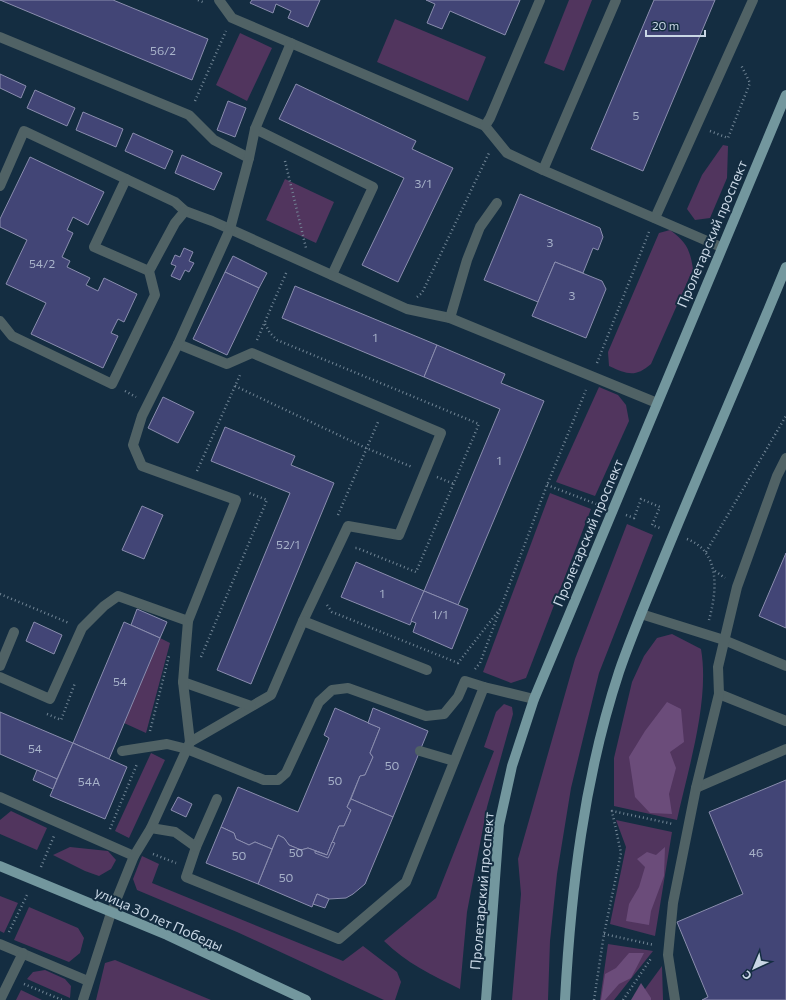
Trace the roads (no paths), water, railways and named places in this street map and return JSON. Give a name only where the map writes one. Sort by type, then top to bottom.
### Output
[{"type":"main road","name":"Пролетарский проспект","points":[[486,1000],[499,825],[512,766],[534,698],[613,511],[721,247],[786,95]]},
{"type":"main road","points":[[565,1000],[573,892],[581,830],[605,722],[619,672],[785,274]]},
{"type":"main road","name":"улица 30 лет Победы","points":[[0,866],[167,935],[306,1000]]},
{"type":"lane","points":[[219,0],[232,18],[485,126],[507,153],[721,247]]},
{"type":"lane","points":[[229,0],[232,18]]},
{"type":"lane","points":[[485,126],[490,118],[540,0]]},
{"type":"lane","points":[[543,170],[616,0]]},
{"type":"lane","points":[[655,218],[753,0]]},
{"type":"lane","points":[[0,37],[189,115],[214,140],[249,158]]},
{"type":"lane","points":[[83,1000],[88,981],[112,913],[136,852],[151,828],[188,746],[183,682],[188,621],[236,500],[142,466],[133,445],[142,416],[178,344],[230,230],[255,129],[291,43]]},
{"type":"lane","points":[[255,129],[373,187],[332,275]]},
{"type":"lane","points":[[0,186],[24,132],[175,202],[185,211],[407,309],[450,318],[657,403]]},
{"type":"lane","points":[[126,179],[94,247],[149,271]]},
{"type":"lane","points":[[450,318],[467,260],[480,227],[497,203]]},
{"type":"lane","points":[[0,321],[12,336],[112,384],[155,295],[149,271],[175,222],[185,211]]},
{"type":"lane","points":[[178,344],[227,364],[252,353],[441,433],[399,535],[348,526],[303,621],[271,695],[188,746]]},
{"type":"lane","points":[[675,1000],[668,955],[673,903],[696,788],[719,694],[718,667],[738,587],[777,476],[786,458]]},
{"type":"lane","points":[[0,677],[50,699],[82,628],[104,606],[118,596],[188,621]]},
{"type":"lane","points":[[642,614],[724,640],[786,666]]},
{"type":"lane","points":[[303,621],[428,670]]},
{"type":"lane","points":[[0,666],[14,632]]},
{"type":"lane","points":[[122,751],[167,744],[188,746],[264,780],[278,780],[286,773],[319,702],[332,690],[348,688],[426,716],[444,714],[458,697],[465,681],[484,687],[534,698]]},
{"type":"lane","points":[[183,682],[251,706]]},
{"type":"lane","points":[[217,799],[196,847],[186,877],[339,939],[406,882],[484,687]]},
{"type":"lane","points":[[719,694],[786,721]]},
{"type":"lane","points":[[696,788],[786,749]]},
{"type":"lane","points":[[420,751],[454,760]]},
{"type":"lane","points":[[0,797],[136,852]]},
{"type":"lane","points":[[151,828],[175,832],[196,847]]},
{"type":"lane","points":[[0,944],[88,981]]},
{"type":"lane","points":[[0,1000],[23,953]]}]
